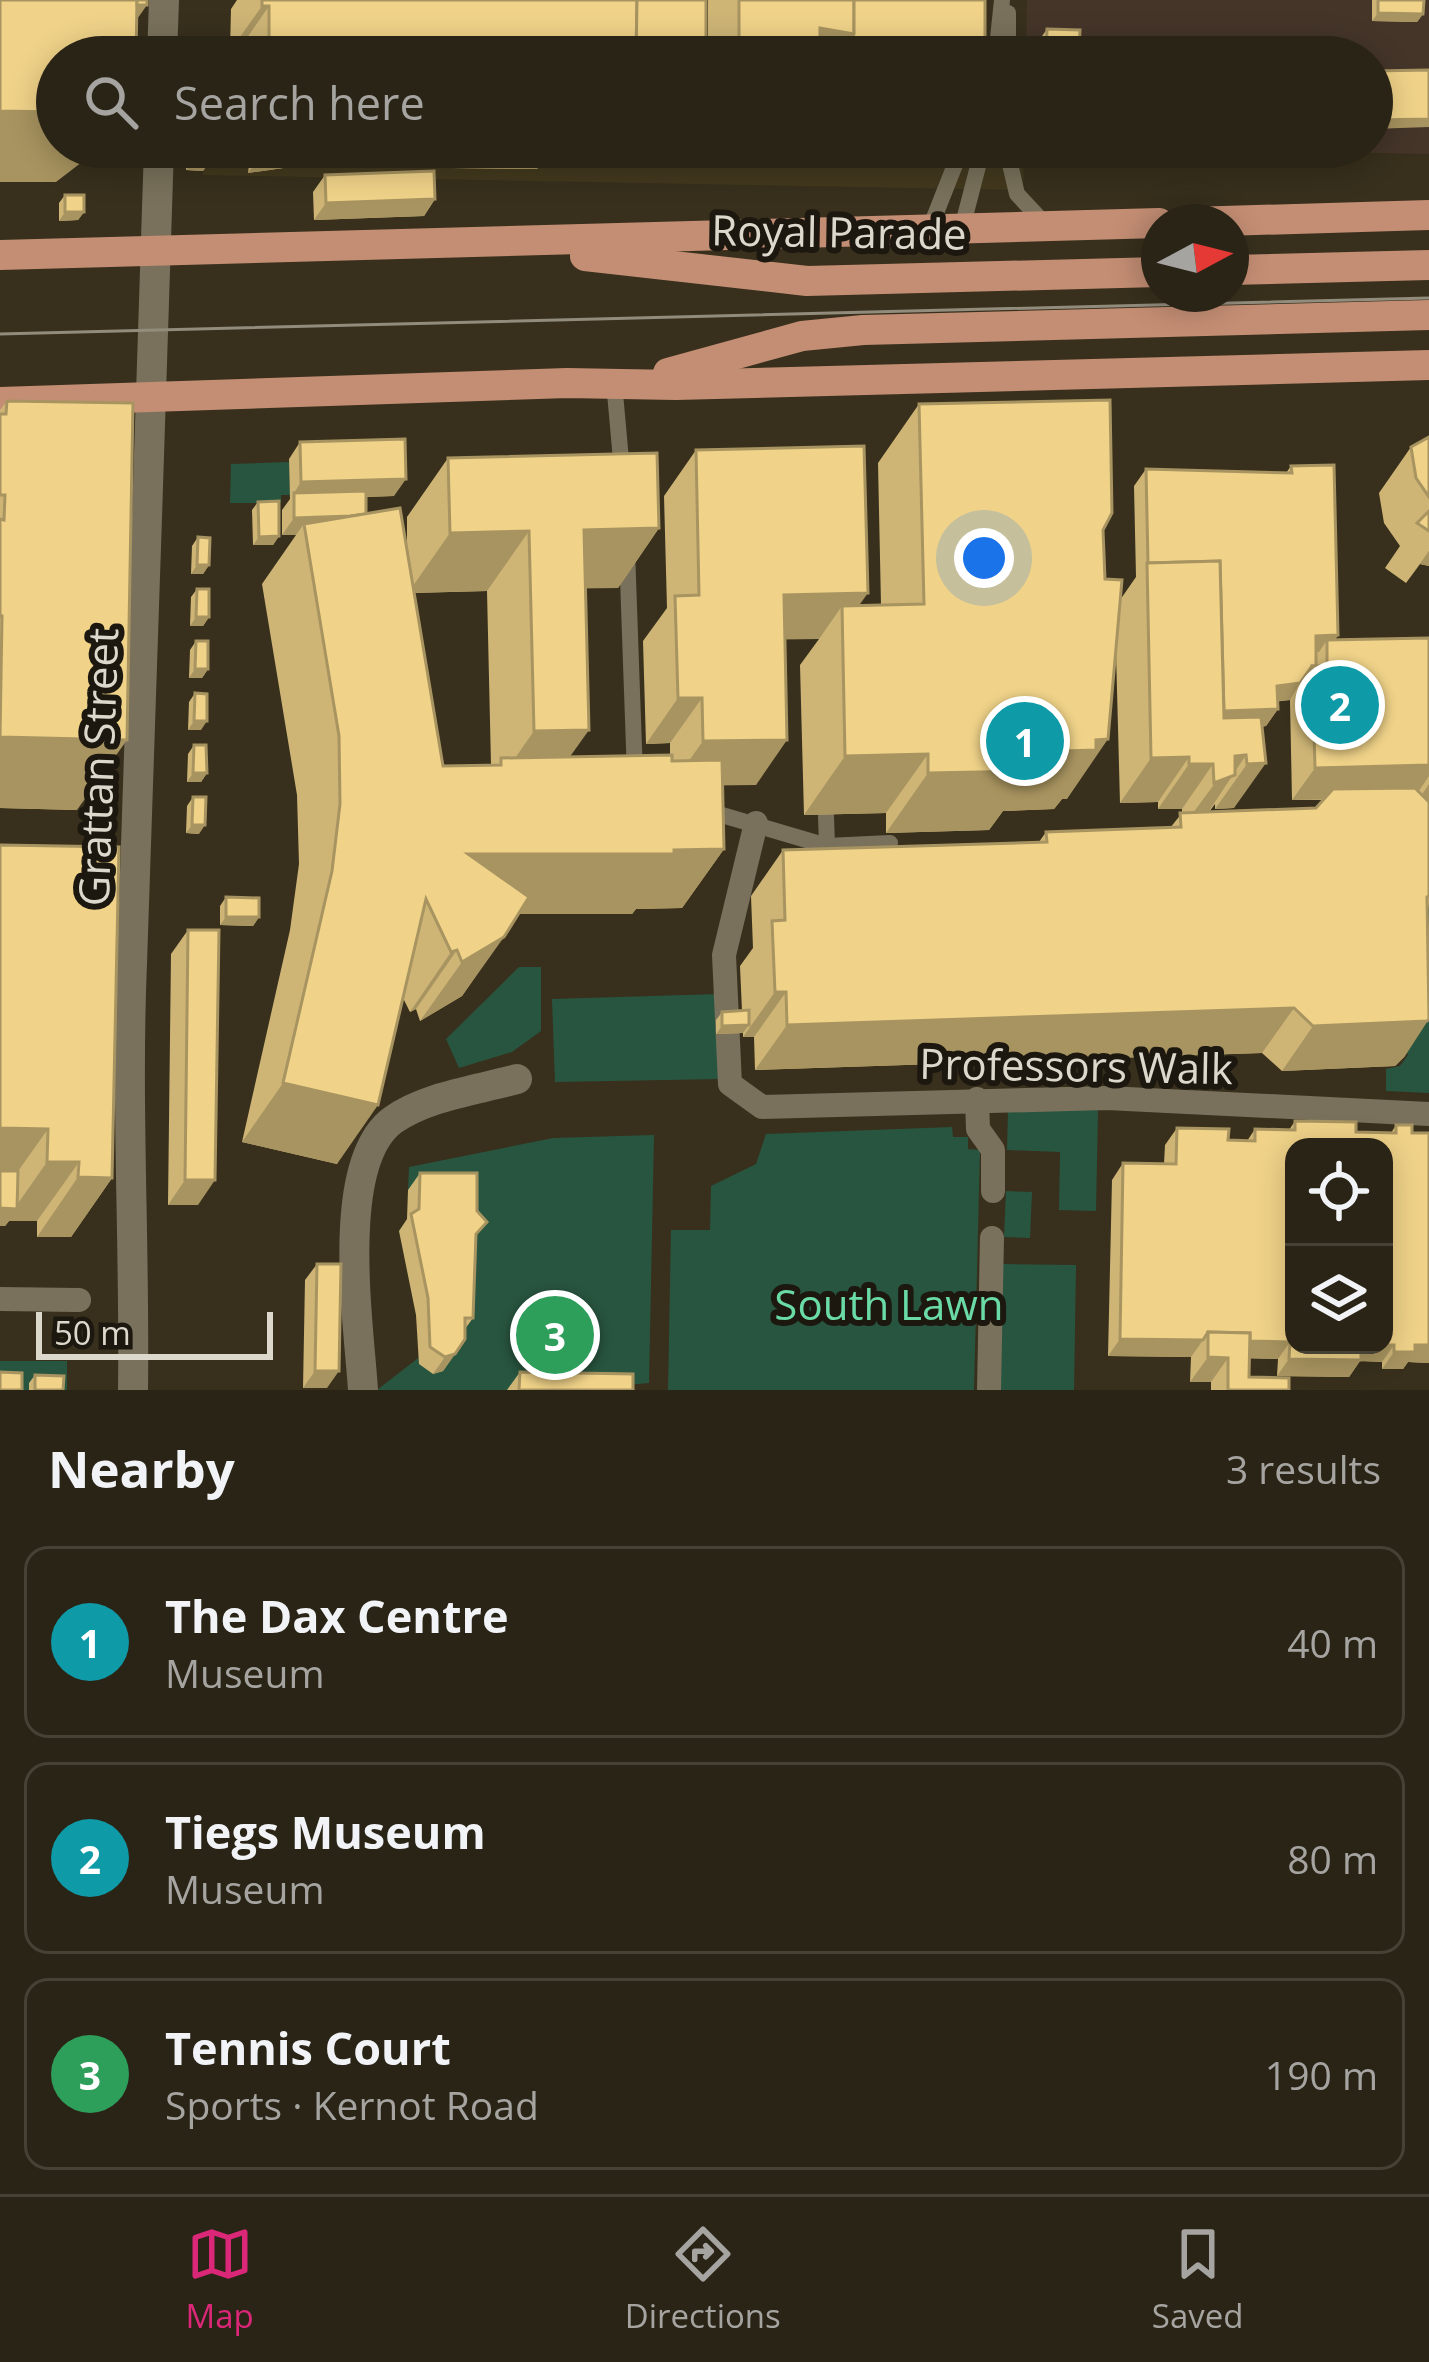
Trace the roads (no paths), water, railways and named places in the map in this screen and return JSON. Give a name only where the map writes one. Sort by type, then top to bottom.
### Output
[{"type":"main road","points":[[1249,221],[1429,215]]},
{"type":"main road","name":"Royal Parade","points":[[0,255],[1141,224]]},
{"type":"main road","points":[[938,327],[962,228]]},
{"type":"main road","name":"Royal Parade","points":[[520,242],[590,257],[807,281],[1141,272]]},
{"type":"main road","points":[[1249,270],[1429,265]]},
{"type":"main road","points":[[624,383],[802,336],[938,327],[1429,315]]},
{"type":"main road","points":[[1226,320],[1226,370]]},
{"type":"main road","points":[[0,402],[1429,365]]},
{"type":"street","points":[[163,36],[164,0]]},
{"type":"street","name":"Grattan Street","points":[[133,1390],[130,1075],[158,168]]},
{"type":"street","name":"Professors Walk","points":[[756,824],[724,955],[730,1084],[762,1107],[1107,1098],[1429,1114]]},
{"type":"street","points":[[107,850],[140,851]]},
{"type":"street","points":[[363,1390],[356,1272],[359,1189],[367,1156],[394,1119],[420,1106],[517,1079]]},
{"type":"street","points":[[977,1099],[978,1129],[993,1150],[993,1190]]},
{"type":"street","points":[[989,1390],[992,1238]]},
{"type":"street","points":[[0,1299],[79,1300]]},
{"type":"lane","points":[[999,36],[1005,0]]},
{"type":"lane","points":[[1005,0],[1007,36]]},
{"type":"lane","points":[[929,229],[954,168]]},
{"type":"lane","points":[[962,228],[977,168]]},
{"type":"lane","points":[[1011,168],[1017,194],[1029,212],[1052,226]]},
{"type":"lane","points":[[624,383],[616,446],[625,480]]},
{"type":"lane","points":[[626,526],[637,805]]},
{"type":"lane","points":[[677,806],[827,846],[890,843]]},
{"type":"lane","points":[[826,816],[827,846]]},
{"type":"tram line","points":[[0,334],[1429,298]]},
{"type":"place","name":"Tiegs Museum","points":[[1340,705]]},
{"type":"place","name":"The Dax Centre","points":[[1025,741]]},
{"type":"place","name":"Tennis Court","points":[[555,1335]]},
{"type":"park label","name":"South Lawn","points":[[889,1303]]}]
